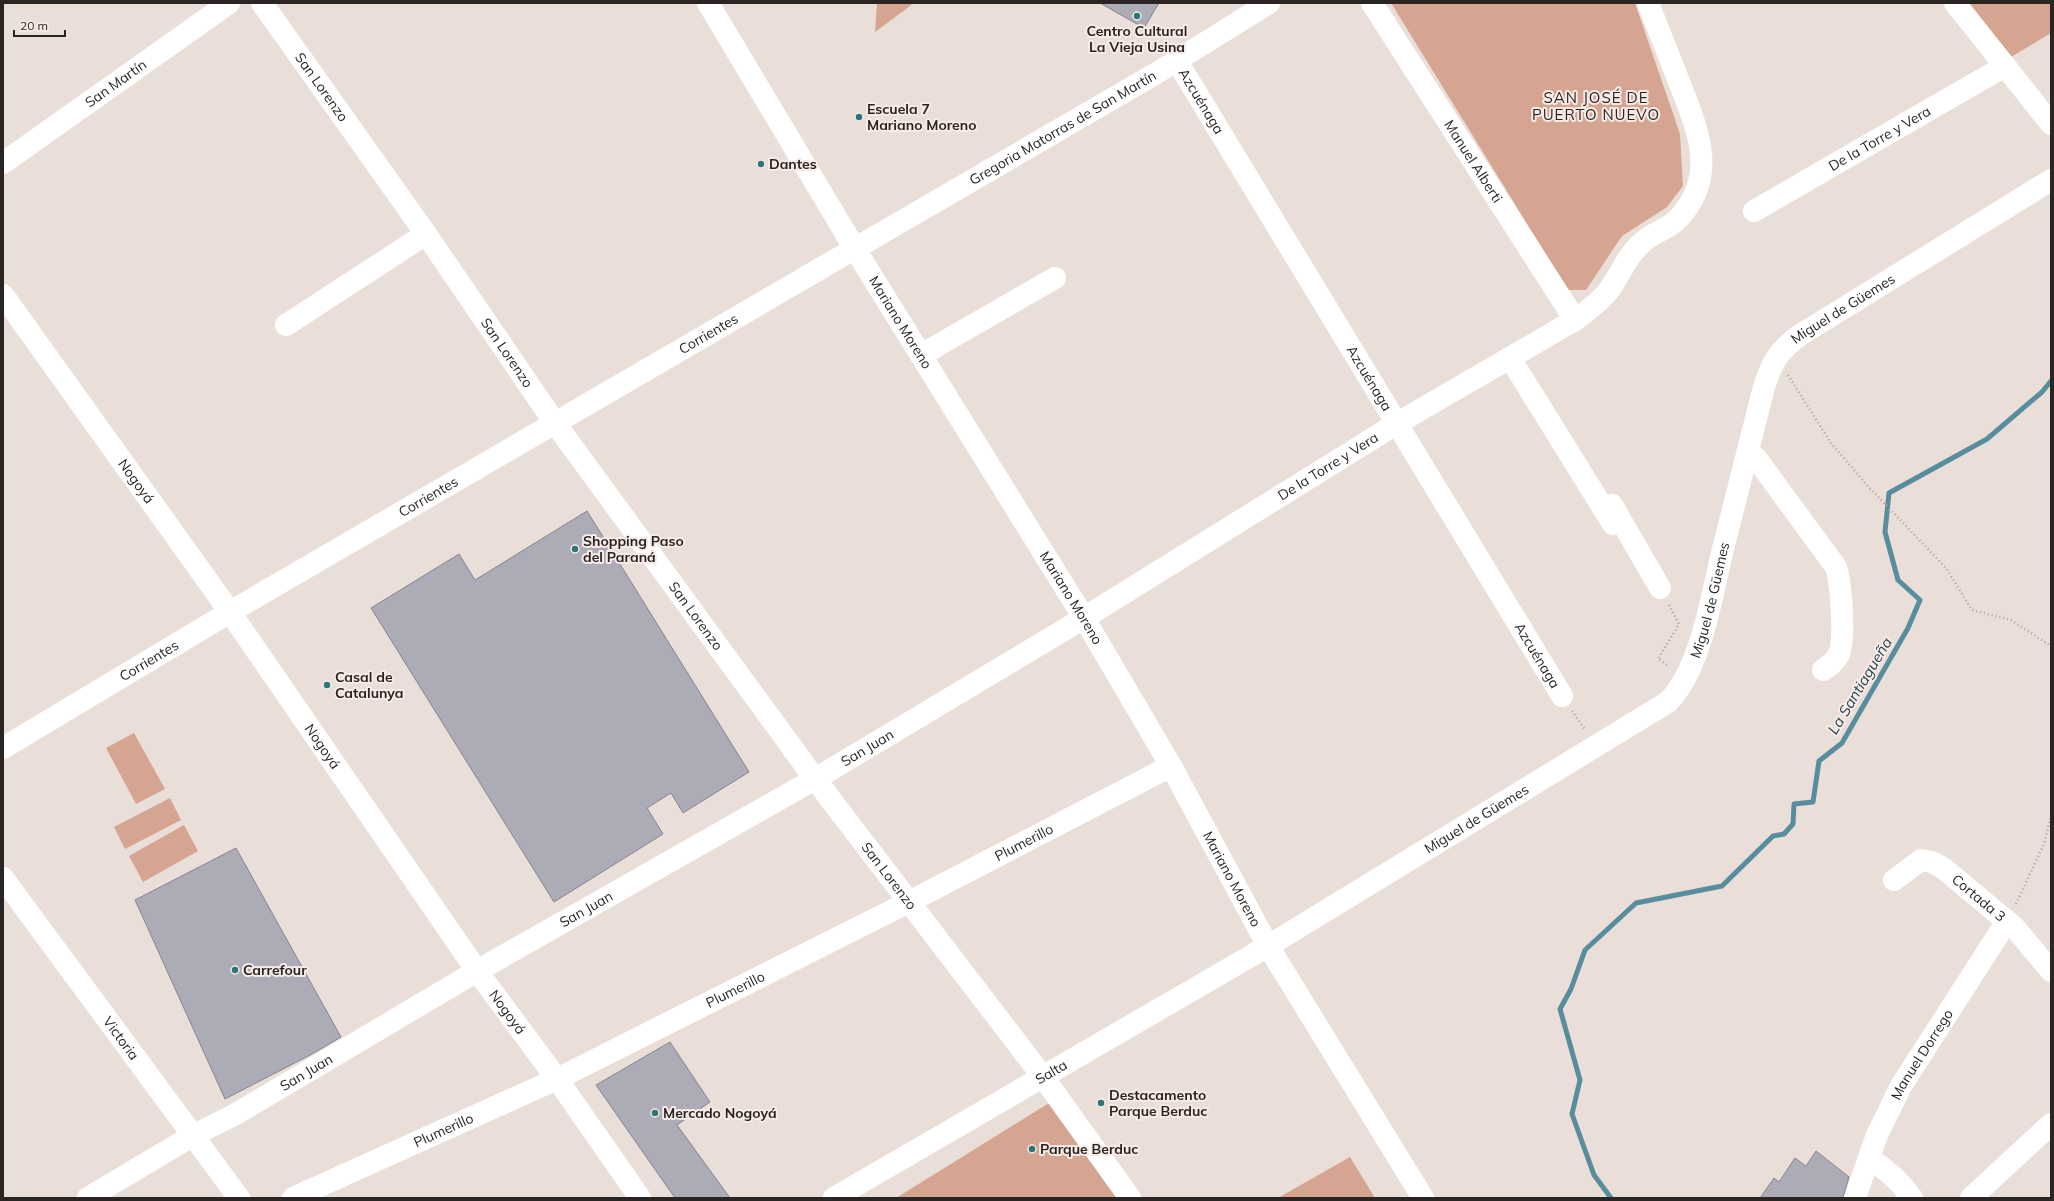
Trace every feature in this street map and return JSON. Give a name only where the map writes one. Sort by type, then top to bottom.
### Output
[{"type":"street","name":"San Martín","points":[[3,163],[229,3]]},
{"type":"street","name":"San Lorenzo","points":[[262,3],[426,234],[555,423],[815,779],[1043,1077],[1130,1198]]},
{"type":"street","name":"Mariano Moreno","points":[[708,3],[856,250],[1084,618],[1171,766],[1268,946],[1423,1198]]},
{"type":"street","name":"Gregoria Matorras de San Martín","points":[[856,250],[1177,61],[1269,3]]},
{"type":"street","name":"Manuel Alberti","points":[[1372,3],[1575,320]]},
{"type":"street","name":"De la Torre y Vera","points":[[1084,618],[1396,424],[1575,320],[1599,301],[1608,291],[1643,241],[1676,221],[1694,198],[1700,181],[1701,156],[1695,123],[1648,3]]},
{"type":"street","points":[[1955,3],[2051,124]]},
{"type":"street","name":"Azcuénaga","points":[[1177,61],[1562,696]]},
{"type":"street","name":"De la Torre y Vera","points":[[1754,211],[2004,66]]},
{"type":"street","name":"Miguel de Güemes","points":[[1268,946],[1668,702],[1678,692],[1686,677],[1702,634],[1764,387],[1776,356],[1787,344],[1800,335],[2051,180]]},
{"type":"street","points":[[286,325],[426,234]]},
{"type":"street","name":"Corrientes","points":[[3,748],[230,612],[856,250]]},
{"type":"street","points":[[921,355],[1055,278]]},
{"type":"street","name":"Nogoyá","points":[[3,295],[230,612],[477,971],[557,1079],[640,1198]]},
{"type":"street","points":[[1510,358],[1613,524]]},
{"type":"street","points":[[1748,452],[1756,458],[1836,567],[1840,579],[1842,643],[1839,655],[1832,665],[1823,670]]},
{"type":"street","points":[[1580,472],[1607,497],[1660,588]]},
{"type":"street","name":"San Juan","points":[[88,1198],[192,1136],[236,1114],[477,971],[815,779],[1084,618]]},
{"type":"street","name":"Plumerillo","points":[[293,1198],[557,1079],[909,902],[1171,766]]},
{"type":"street","name":"Cortada 3","points":[[1894,880],[1921,860],[1932,862],[1943,868],[2007,921],[2051,971]]},
{"type":"street","name":"Victoria","points":[[3,878],[239,1198]]},
{"type":"street","name":"Manuel Dorrego","points":[[1855,1198],[1877,1135],[1901,1086],[2007,921]]},
{"type":"street","name":"Salta","points":[[834,1198],[1268,946]]},
{"type":"street","points":[[1971,1198],[2051,1124]]},
{"type":"street","points":[[1869,1158],[1887,1170],[1912,1198]]},
{"type":"path","points":[[1776,356],[1831,444],[1865,483],[1946,568],[1972,610],[2012,620],[2051,646]]},
{"type":"path","points":[[1660,588],[1679,624],[1658,659],[1686,677]]},
{"type":"path","points":[[1562,696],[1595,746]]},
{"type":"path","points":[[2007,921],[2044,844],[2051,816]]},
{"type":"shaded area","points":[[877,3],[914,3],[875,32]]},
{"type":"shaded area","points":[[1391,3],[1635,3],[1680,134],[1683,186],[1667,207],[1622,236],[1586,290],[1568,290]]},
{"type":"shaded area","points":[[1969,3],[2051,3],[2051,33],[2011,57]]},
{"type":"shaded area","points":[[134,733],[165,789],[136,804],[106,748]]},
{"type":"shaded area","points":[[170,798],[181,820],[125,849],[114,827]]},
{"type":"shaded area","points":[[184,825],[198,851],[143,882],[129,856]]},
{"type":"shaded area","name":"Parque Berduc","points":[[1054,1100],[1122,1198],[896,1198]]},
{"type":"shaded area","points":[[1350,1157],[1375,1198],[1278,1198]]},
{"type":"building","name":"Centro Cultural La Vieja Usina","points":[[1100,3],[1159,3],[1144,28]]},
{"type":"building","points":[[587,511],[749,772],[683,813],[671,793],[647,808],[663,834],[554,902],[371,608],[459,554],[475,580]]},
{"type":"building","name":"Carrefour","points":[[236,848],[341,1037],[312,1054],[225,1099],[135,900]]},
{"type":"building","name":"Mercado Nogoyá","points":[[670,1042],[710,1102],[677,1125],[730,1198],[675,1198],[596,1085]]},
{"type":"building","points":[[1816,1151],[1849,1177],[1843,1198],[1760,1198],[1774,1178],[1779,1182],[1795,1158],[1806,1166]]},
{"type":"waterway","name":"La Santiagueña","points":[[1611,1198],[1594,1175],[1572,1114],[1580,1080],[1560,1009],[1571,989],[1585,950],[1636,903],[1722,886],[1773,836],[1784,834],[1793,824],[1794,804],[1813,802],[1819,761],[1842,743],[1908,628],[1920,600],[1898,580],[1885,532],[1889,493],[1987,439],[2042,392],[2051,381]]},
{"type":"place","name":"Centro Cultural La Vieja Usina","points":[[1137,16]]},
{"type":"place","name":"Escuela 7 Mariano Moreno","points":[[859,117]]},
{"type":"place","name":"Dantes","points":[[761,164]]},
{"type":"place","name":"Shopping Paso del Paraná","points":[[575,549]]},
{"type":"place","name":"Casal de Catalunya","points":[[327,685]]},
{"type":"place","name":"Carrefour","points":[[235,970]]},
{"type":"place","name":"Destacamento Parque Berduc","points":[[1101,1103]]},
{"type":"place","name":"Mercado Nogoyá","points":[[655,1113]]},
{"type":"place","name":"Parque Berduc","points":[[1032,1149]]},
{"type":"district","name":"SAN JOSÉ DE PUERTO NUEVO","points":[[1596,106]]}]
